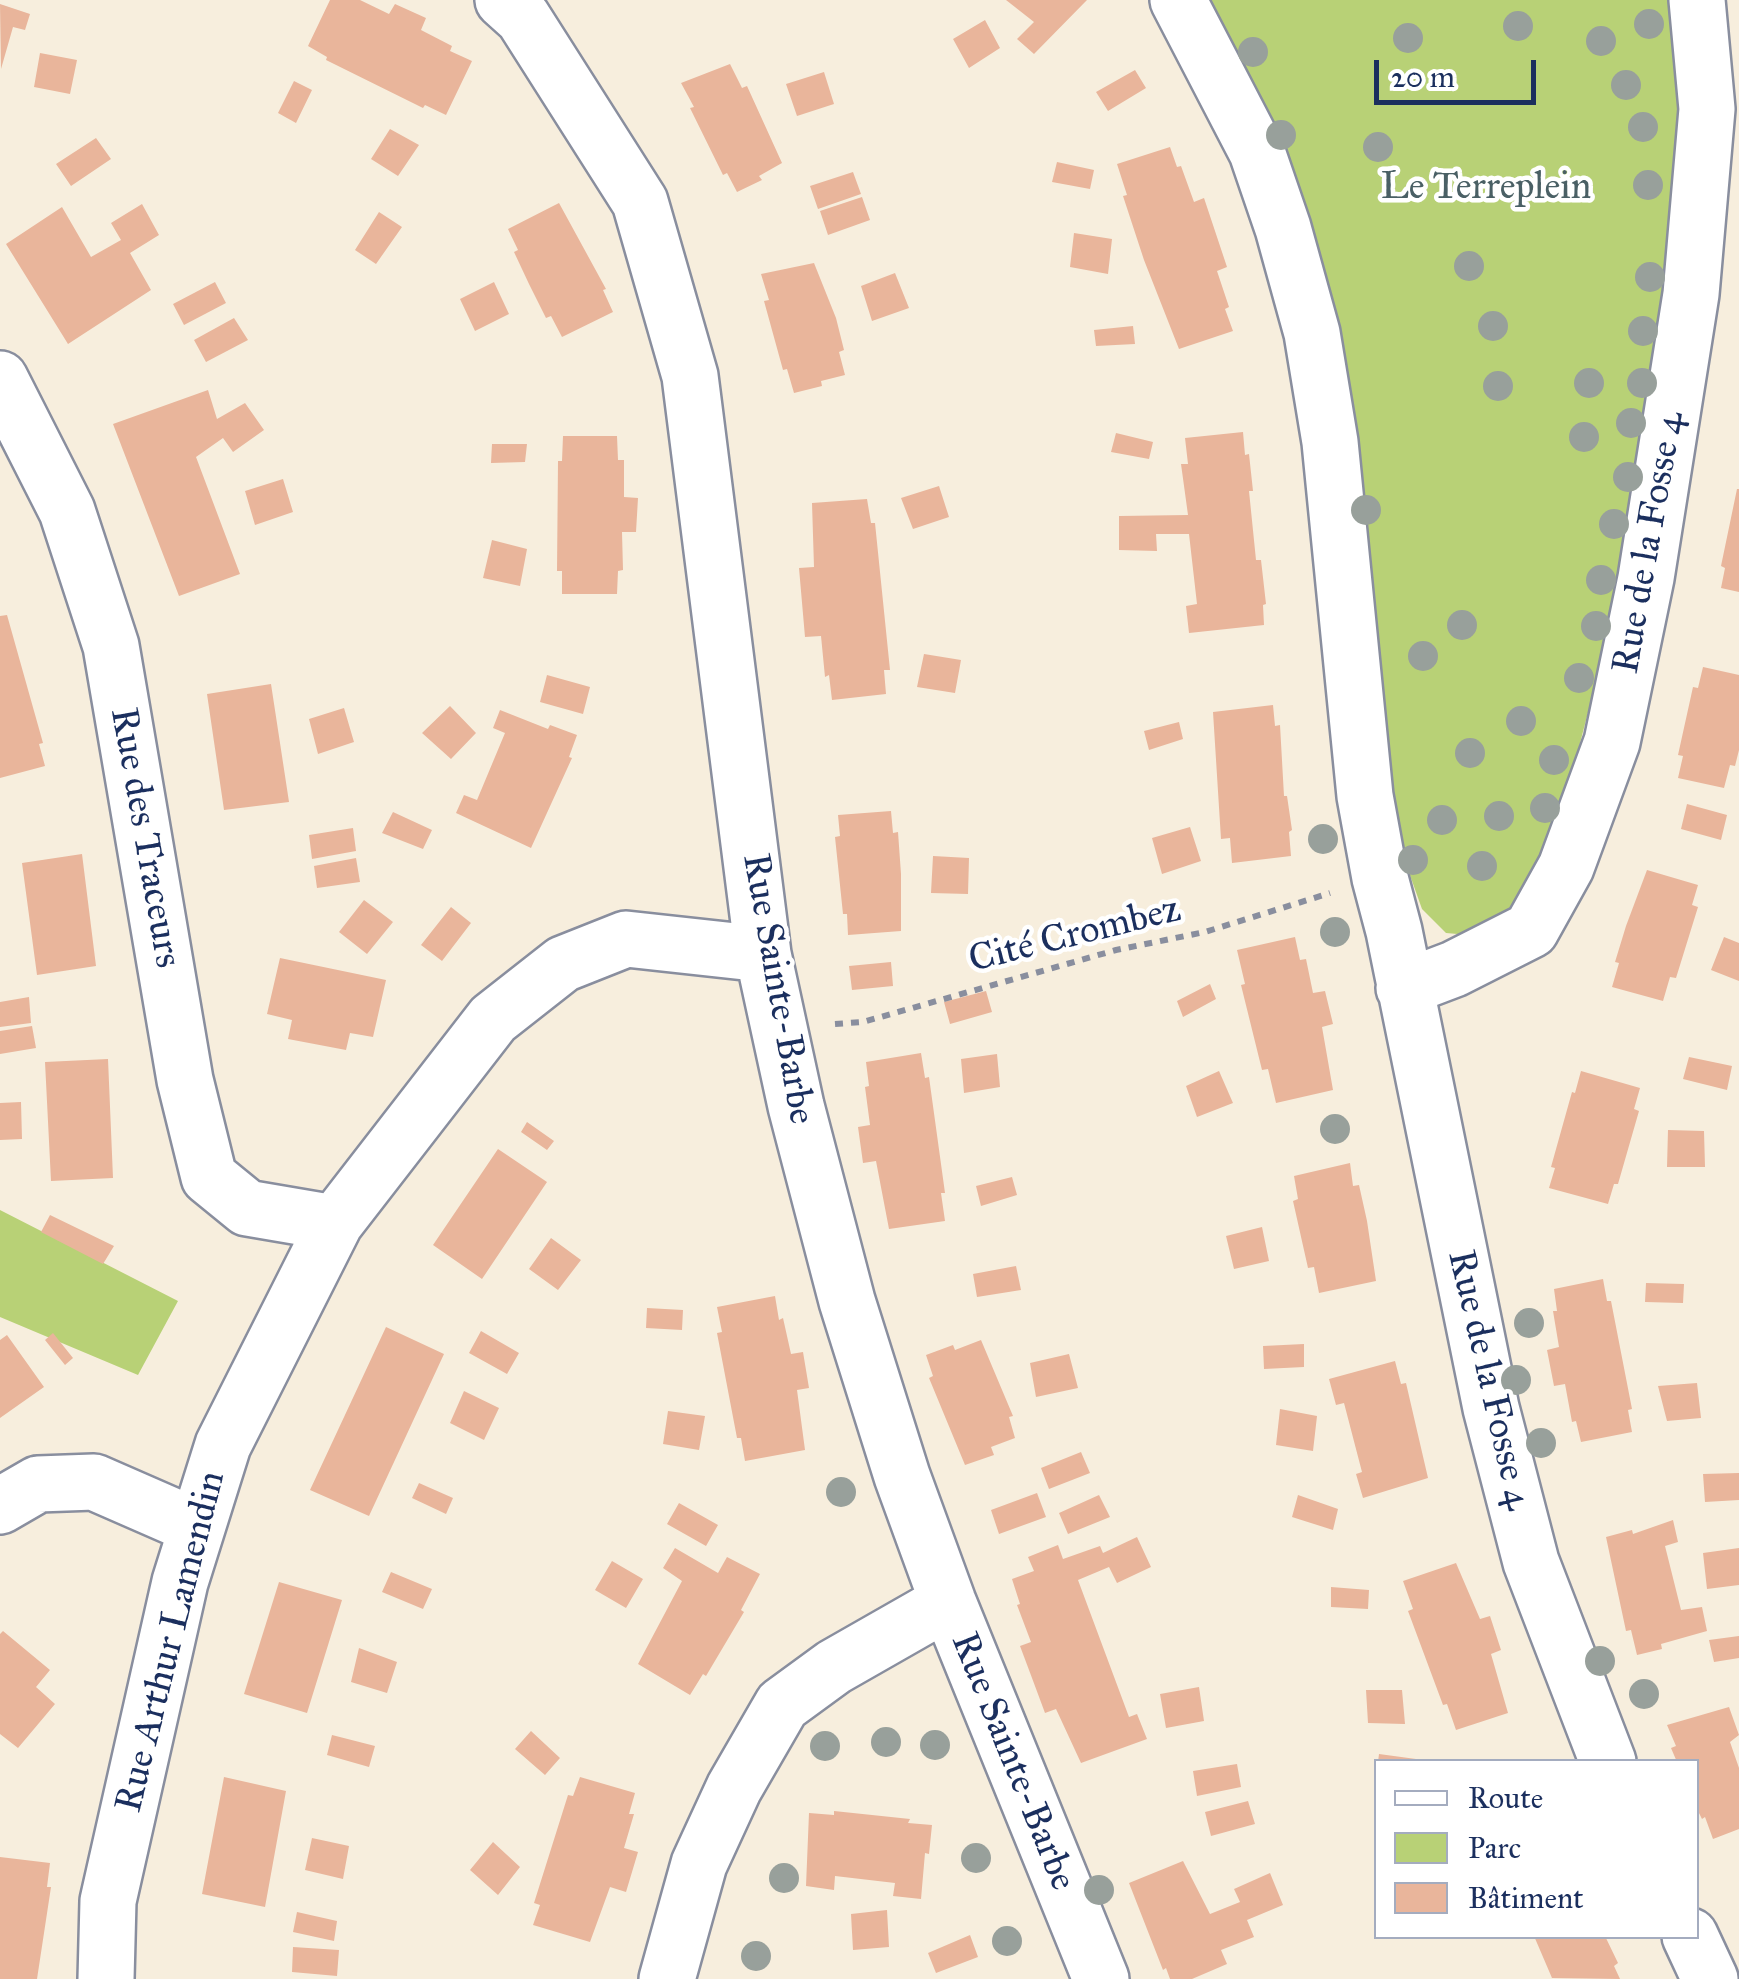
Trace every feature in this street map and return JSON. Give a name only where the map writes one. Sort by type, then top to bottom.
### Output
[{"type":"street","name":"Rue Sainte-Barbe","points":[[504,0],[522,18],[640,202],[690,376],[764,954],[847,1301],[902,1476],[948,1602],[1100,1979]]},
{"type":"street","name":"Rue de la Fosse 4","points":[[1178,0],[1257,152],[1312,333],[1330,442],[1364,796],[1380,878],[1394,930],[1491,1408],[1531,1562],[1607,1759]]},
{"type":"street","name":"Rue de la Fosse 4","points":[[1404,988],[1454,969],[1531,930],[1566,867],[1612,742],[1646,578],[1691,294],[1707,110],[1697,0]]},
{"type":"street","name":"Rue des Traceurs","points":[[0,380],[67,511],[112,646],[185,1080],[209,1177],[248,1208],[335,1223]]},
{"type":"street","name":"Rue Arthur Lamendin","points":[[106,1979],[108,1901],[180,1582],[223,1445],[335,1223],[493,1019],[563,964],[626,939],[764,954]]},
{"type":"street","points":[[0,1506],[38,1484],[94,1482],[197,1527]]},
{"type":"street","points":[[666,1979],[699,1864],[734,1788],[782,1705],[834,1667],[948,1602]]},
{"type":"street","points":[[1691,1939],[1710,1979]]},
{"type":"path","name":"Cité Crombez","points":[[780,1032],[864,1022],[1116,950],[1205,932],[1380,878]]},
{"type":"green space","name":"Le Terreplein","points":[[1209,0],[1674,0],[1684,77],[1660,374],[1610,628],[1554,843],[1517,909],[1469,935],[1446,933],[1422,909],[1379,788],[1269,146]]},
{"type":"green space","points":[[0,1210],[178,1301],[138,1375],[0,1317]]},
{"type":"building","points":[[330,0],[360,0],[389,14],[395,4],[426,18],[421,30],[472,61],[446,115],[425,105],[423,108],[326,60],[308,46]]},
{"type":"building","points":[[1006,0],[1087,0],[1034,54],[1017,39],[1034,22]]},
{"type":"building","points":[[0,4],[30,14],[25,30],[13,27],[1,69]]},
{"type":"building","points":[[985,20],[1000,48],[969,68],[953,39]]},
{"type":"building","points":[[40,53],[77,60],[70,94],[34,87]]},
{"type":"building","points":[[730,64],[742,88],[747,86],[782,163],[759,176],[762,180],[737,192],[727,173],[723,175],[681,83]]},
{"type":"building","points":[[1135,70],[1146,88],[1108,111],[1096,92]]},
{"type":"building","points":[[824,72],[834,104],[797,116],[786,84]]},
{"type":"building","points":[[294,81],[312,90],[296,123],[278,113]]},
{"type":"building","points":[[390,129],[419,145],[398,176],[371,159]]},
{"type":"building","points":[[96,138],[111,159],[71,186],[56,164]]},
{"type":"building","points":[[1170,147],[1194,202],[1204,198],[1227,267],[1217,271],[1233,331],[1179,349],[1144,260],[1117,164]]},
{"type":"building","points":[[1057,162],[1094,170],[1090,189],[1052,182]]},
{"type":"building","points":[[853,172],[861,194],[818,209],[810,186]]},
{"type":"building","points":[[862,197],[870,220],[828,235],[820,211]]},
{"type":"building","points":[[559,203],[606,289],[603,290],[613,312],[562,337],[551,316],[546,318],[529,284],[508,229]]},
{"type":"building","points":[[142,204],[159,235],[130,253],[151,290],[68,344],[6,244],[62,207],[91,257],[121,240],[111,223]]},
{"type":"building","points":[[379,212],[402,227],[376,264],[355,250]]},
{"type":"building","points":[[1074,233],[1112,239],[1108,274],[1070,267]]},
{"type":"building","points":[[814,263],[836,318],[845,375],[794,393],[787,369],[783,370],[764,301],[769,300],[761,274]]},
{"type":"building","points":[[895,273],[909,308],[872,321],[861,286]]},
{"type":"building","points":[[215,282],[226,303],[184,325],[173,304]]},
{"type":"building","points":[[494,282],[509,314],[475,331],[460,299]]},
{"type":"building","points":[[234,318],[248,340],[206,362],[194,340]]},
{"type":"building","points":[[1133,326],[1135,344],[1096,346],[1094,330]]},
{"type":"building","points":[[208,390],[217,419],[245,403],[264,430],[233,452],[223,438],[196,457],[240,574],[179,596],[113,424]]},
{"type":"building","points":[[1243,432],[1253,491],[1249,491],[1256,560],[1261,560],[1266,604],[1264,625],[1189,633],[1186,606],[1197,604],[1189,534],[1156,534],[1157,551],[1119,550],[1119,516],[1188,515],[1181,464],[1188,464],[1185,438]]},
{"type":"building","points":[[1116,433],[1153,442],[1149,459],[1111,452]]},
{"type":"building","points":[[563,436],[617,436],[618,460],[624,460],[624,497],[638,498],[636,532],[622,532],[623,570],[618,571],[617,594],[562,594],[562,571],[557,571],[558,461],[562,461]]},
{"type":"building","points":[[492,444],[527,444],[525,462],[491,463]]},
{"type":"building","points":[[283,479],[293,512],[255,525],[245,491]]},
{"type":"building","points":[[939,486],[949,517],[913,529],[901,498]]},
{"type":"building","points":[[1737,489],[1739,592],[1721,588],[1725,568],[1721,566]]},
{"type":"building","points":[[867,499],[871,523],[875,523],[890,670],[884,670],[886,694],[832,700],[829,675],[825,677],[821,636],[805,637],[799,568],[814,567],[812,503]]},
{"type":"building","points":[[492,540],[527,549],[520,586],[483,578]]},
{"type":"building","points":[[7,615],[43,743],[39,744],[45,766],[0,778],[0,616]]},
{"type":"building","points":[[924,654],[961,660],[955,693],[917,687]]},
{"type":"building","points":[[1703,667],[1739,675],[1739,750],[1724,788],[1678,778],[1683,756],[1678,755],[1693,687],[1698,688]]},
{"type":"building","points":[[547,675],[590,687],[583,714],[540,702]]},
{"type":"building","points":[[271,684],[289,802],[224,810],[207,694]]},
{"type":"building","points":[[1273,705],[1275,726],[1280,725],[1284,796],[1292,830],[1291,856],[1232,863],[1230,838],[1221,839],[1213,712]]},
{"type":"building","points":[[450,706],[476,733],[451,759],[422,733]]},
{"type":"building","points":[[344,708],[354,742],[318,754],[309,719]]},
{"type":"building","points":[[500,710],[548,729],[550,725],[577,735],[569,757],[572,758],[531,848],[456,813],[464,795],[477,800],[505,733],[493,728]]},
{"type":"building","points":[[1179,722],[1183,739],[1149,750],[1144,731]]},
{"type":"building","points":[[1687,804],[1727,815],[1721,840],[1681,829]]},
{"type":"building","points":[[891,811],[893,833],[898,832],[901,931],[848,935],[835,837],[840,836],[838,815]]},
{"type":"building","points":[[393,812],[432,830],[423,849],[382,833]]},
{"type":"building","points":[[1190,827],[1201,861],[1162,874],[1152,838]]},
{"type":"building","points":[[353,828],[356,851],[312,859],[309,835]]},
{"type":"building","points":[[82,854],[96,966],[37,975],[22,863]]},
{"type":"building","points":[[933,856],[969,858],[968,894],[931,893]]},
{"type":"building","points":[[356,858],[360,882],[317,888],[314,866]]},
{"type":"building","points":[[1647,870],[1698,885],[1692,905],[1698,907],[1676,978],[1670,977],[1663,1001],[1612,987],[1619,963],[1615,962]]},
{"type":"building","points":[[364,900],[393,922],[367,954],[339,932]]},
{"type":"building","points":[[451,907],[471,923],[442,961],[421,945]]},
{"type":"building","points":[[1295,937],[1300,960],[1306,959],[1313,993],[1325,991],[1333,1024],[1322,1027],[1333,1090],[1276,1103],[1268,1069],[1262,1070],[1241,985],[1245,984],[1237,950]]},
{"type":"building","points":[[1724,937],[1739,943],[1739,981],[1711,970]]},
{"type":"building","points":[[280,958],[386,980],[373,1037],[350,1033],[346,1050],[288,1039],[292,1020],[267,1014]]},
{"type":"building","points":[[891,962],[893,986],[852,990],[849,966]]},
{"type":"building","points":[[1210,984],[1216,999],[1183,1017],[1177,1001]]},
{"type":"building","points":[[986,991],[992,1012],[950,1024],[944,1002]]},
{"type":"building","points":[[29,997],[31,1023],[0,1027],[0,1002]]},
{"type":"building","points":[[32,1026],[36,1048],[0,1054],[0,1031]]},
{"type":"building","points":[[921,1053],[925,1078],[929,1077],[945,1193],[941,1193],[945,1221],[889,1229],[876,1161],[863,1163],[858,1127],[870,1125],[866,1062]]},
{"type":"building","points":[[997,1054],[1000,1087],[964,1093],[961,1059]]},
{"type":"building","points":[[1689,1057],[1732,1066],[1727,1090],[1683,1079]]},
{"type":"building","points":[[108,1059],[113,1178],[51,1181],[45,1062]]},
{"type":"building","points":[[1219,1071],[1233,1103],[1197,1117],[1186,1086]]},
{"type":"building","points":[[1581,1071],[1640,1088],[1634,1109],[1639,1111],[1618,1184],[1614,1184],[1608,1204],[1549,1188],[1555,1168],[1551,1167]]},
{"type":"building","points":[[21,1102],[22,1139],[0,1140],[0,1103]]},
{"type":"building","points":[[527,1122],[554,1141],[547,1150],[521,1132]]},
{"type":"building","points":[[1668,1130],[1704,1131],[1705,1167],[1667,1167]]},
{"type":"building","points":[[498,1149],[547,1182],[482,1279],[433,1245]]},
{"type":"building","points":[[1350,1163],[1353,1186],[1359,1185],[1367,1221],[1376,1281],[1319,1293],[1314,1267],[1308,1268],[1293,1201],[1298,1199],[1294,1176]]},
{"type":"building","points":[[1012,1177],[1017,1195],[981,1206],[976,1186]]},
{"type":"building","points":[[50,1215],[114,1246],[103,1264],[41,1232]]},
{"type":"building","points":[[1262,1227],[1269,1261],[1234,1269],[1226,1236]]},
{"type":"building","points":[[551,1238],[581,1260],[558,1290],[529,1269]]},
{"type":"building","points":[[1016,1266],[1021,1290],[977,1297],[973,1274]]},
{"type":"building","points":[[1603,1279],[1607,1301],[1611,1301],[1632,1409],[1628,1410],[1632,1432],[1581,1442],[1576,1421],[1572,1422],[1565,1384],[1554,1386],[1547,1350],[1559,1347],[1554,1289]]},
{"type":"building","points":[[1646,1283],[1684,1284],[1683,1303],[1645,1302]]},
{"type":"building","points":[[775,1296],[791,1354],[803,1352],[809,1388],[797,1390],[805,1450],[745,1461],[717,1333],[722,1332],[717,1307]]},
{"type":"building","points":[[647,1308],[683,1310],[682,1330],[646,1328]]},
{"type":"building","points":[[386,1327],[444,1354],[369,1516],[310,1490]]},
{"type":"building","points":[[481,1331],[519,1353],[507,1374],[469,1353]]},
{"type":"building","points":[[53,1333],[73,1358],[65,1365],[45,1340]]},
{"type":"building","points":[[7,1335],[44,1387],[0,1418],[0,1340]]},
{"type":"building","points":[[981,1340],[1013,1416],[1009,1417],[1015,1438],[991,1447],[994,1455],[965,1465],[929,1378],[933,1376],[926,1355]]},
{"type":"building","points":[[1304,1344],[1304,1367],[1264,1369],[1263,1346]]},
{"type":"building","points":[[1069,1354],[1078,1388],[1036,1397],[1030,1363]]},
{"type":"building","points":[[1395,1361],[1401,1384],[1406,1383],[1428,1478],[1363,1498],[1356,1474],[1362,1472],[1344,1403],[1336,1405],[1329,1379]]},
{"type":"building","points":[[1697,1383],[1701,1418],[1667,1421],[1658,1386]]},
{"type":"building","points":[[464,1391],[499,1408],[484,1440],[450,1423]]},
{"type":"building","points":[[1280,1409],[1317,1416],[1313,1451],[1276,1445]]},
{"type":"building","points":[[668,1411],[705,1416],[699,1450],[663,1444]]},
{"type":"building","points":[[1081,1452],[1090,1473],[1049,1489],[1041,1468]]},
{"type":"building","points":[[1739,1473],[1739,1500],[1705,1502],[1703,1474]]},
{"type":"building","points":[[419,1483],[453,1498],[446,1514],[412,1498]]},
{"type":"building","points":[[1037,1493],[1046,1517],[999,1534],[991,1510]]},
{"type":"building","points":[[1099,1495],[1110,1517],[1068,1534],[1059,1513]]},
{"type":"building","points":[[1298,1495],[1338,1509],[1333,1530],[1292,1517]]},
{"type":"building","points":[[679,1503],[718,1525],[706,1546],[667,1524]]},
{"type":"building","points":[[1673,1520],[1678,1542],[1665,1546],[1681,1610],[1702,1607],[1707,1631],[1637,1655],[1631,1630],[1626,1631],[1606,1537],[1632,1530],[1633,1534]]},
{"type":"building","points":[[1137,1537],[1151,1567],[1117,1583],[1109,1567],[1078,1580],[1129,1717],[1137,1714],[1147,1739],[1081,1763],[1056,1709],[1045,1713],[1020,1646],[1031,1642],[1012,1579],[1034,1571],[1028,1557],[1058,1545],[1063,1559],[1100,1546],[1103,1553]]},
{"type":"building","points":[[675,1548],[718,1573],[727,1557],[760,1574],[741,1610],[744,1612],[706,1676],[703,1674],[690,1695],[638,1664],[682,1581],[663,1568]]},
{"type":"building","points":[[1739,1548],[1739,1585],[1707,1589],[1703,1553]]},
{"type":"building","points":[[612,1561],[643,1579],[626,1608],[595,1590]]},
{"type":"building","points":[[1456,1563],[1480,1619],[1490,1616],[1501,1650],[1491,1654],[1508,1713],[1456,1730],[1408,1611],[1413,1609],[1403,1581]]},
{"type":"building","points":[[391,1572],[432,1589],[423,1609],[382,1592]]},
{"type":"building","points":[[279,1582],[342,1600],[307,1713],[244,1694]]},
{"type":"building","points":[[1331,1587],[1369,1590],[1368,1609],[1331,1607]]},
{"type":"building","points":[[3,1631],[50,1670],[36,1687],[55,1704],[18,1748],[0,1734]]},
{"type":"building","points":[[1739,1636],[1739,1658],[1714,1662],[1709,1640]]},
{"type":"building","points":[[359,1648],[397,1662],[387,1693],[351,1682]]},
{"type":"building","points":[[1199,1687],[1204,1721],[1166,1728],[1160,1694]]},
{"type":"building","points":[[1366,1690],[1402,1690],[1405,1724],[1368,1723]]},
{"type":"building","points":[[1729,1707],[1739,1735],[1730,1742],[1739,1768],[1739,1829],[1713,1839],[1705,1817],[1702,1819],[1699,1813],[1699,1759],[1676,1759],[1671,1748],[1676,1746],[1667,1725]]},
{"type":"building","points":[[531,1731],[560,1758],[545,1775],[515,1749]]},
{"type":"building","points":[[332,1735],[375,1746],[369,1767],[327,1755]]},
{"type":"building","points":[[1379,1754],[1416,1759],[1378,1759]]},
{"type":"building","points":[[1237,1764],[1241,1787],[1197,1796],[1193,1771]]},
{"type":"building","points":[[224,1777],[286,1791],[265,1907],[202,1894]]},
{"type":"building","points":[[580,1777],[635,1793],[629,1814],[634,1814],[624,1848],[638,1852],[626,1892],[610,1887],[590,1942],[533,1925],[540,1905],[534,1903],[568,1795],[573,1796]]},
{"type":"building","points":[[1248,1801],[1255,1824],[1211,1836],[1205,1812]]},
{"type":"building","points":[[834,1811],[932,1825],[921,1899],[893,1896],[895,1883],[835,1876],[834,1890],[806,1886],[809,1813],[834,1815]]},
{"type":"building","points":[[312,1838],[349,1846],[343,1879],[305,1870]]},
{"type":"building","points":[[493,1842],[520,1867],[498,1895],[470,1870]]},
{"type":"building","points":[[0,1857],[50,1863],[47,1887],[51,1887],[37,1979],[0,1979]]},
{"type":"building","points":[[1183,1861],[1210,1914],[1240,1902],[1234,1889],[1270,1873],[1283,1905],[1247,1920],[1254,1937],[1221,1950],[1227,1964],[1192,1979],[1170,1979],[1129,1883]]},
{"type":"building","points":[[887,1910],[889,1947],[853,1950],[851,1914]]},
{"type":"building","points":[[297,1912],[337,1921],[334,1941],[293,1932]]},
{"type":"building","points":[[970,1935],[978,1957],[936,1973],[928,1953]]},
{"type":"building","points":[[1535,1939],[1606,1939],[1618,1963],[1614,1966],[1620,1979],[1552,1978]]},
{"type":"building","points":[[293,1947],[339,1950],[337,1976],[292,1972]]}]
